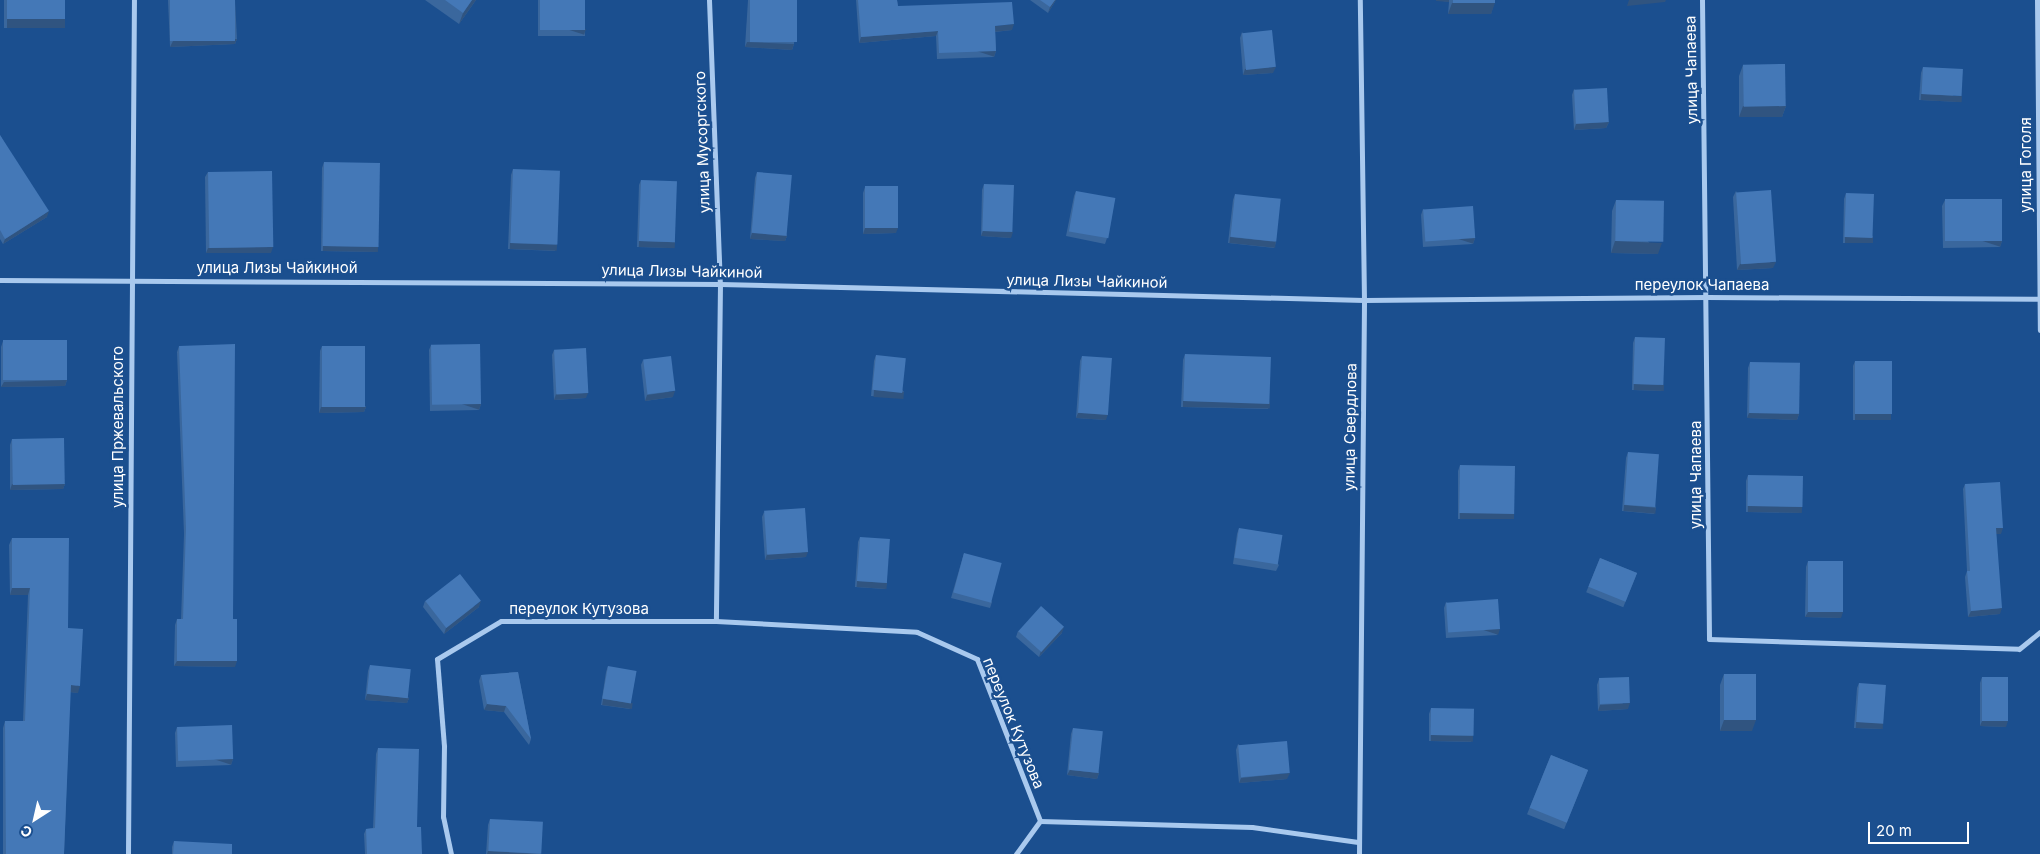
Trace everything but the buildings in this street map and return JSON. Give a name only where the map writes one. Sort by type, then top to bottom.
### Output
[{"type":"street","name":"улица Пржевальского","points":[[128,854],[134,0]]},
{"type":"street","name":"улица Мусоргского","points":[[709,0],[720,284]]},
{"type":"street","name":"улица Свердлова","points":[[1359,854],[1364,300],[1360,0]]},
{"type":"street","name":"улица Чапаева","points":[[1702,0],[1707,297],[1709,639],[2019,649],[2040,632]]},
{"type":"street","name":"улица Гоголя","points":[[2037,0],[2040,330]]},
{"type":"street","name":"улица Лизы Чайкиной","points":[[0,280],[720,284],[1364,300]]},
{"type":"street","points":[[716,622],[720,284]]},
{"type":"street","name":"переулок Чапаева","points":[[1364,300],[1707,297],[2039,299]]},
{"type":"street","name":"переулок Кутузова","points":[[451,854],[443,817],[444,746],[437,659],[501,621],[716,622],[916,632],[977,659],[1040,821]]},
{"type":"street","points":[[1016,854],[1040,821],[1252,827],[1358,842]]}]
